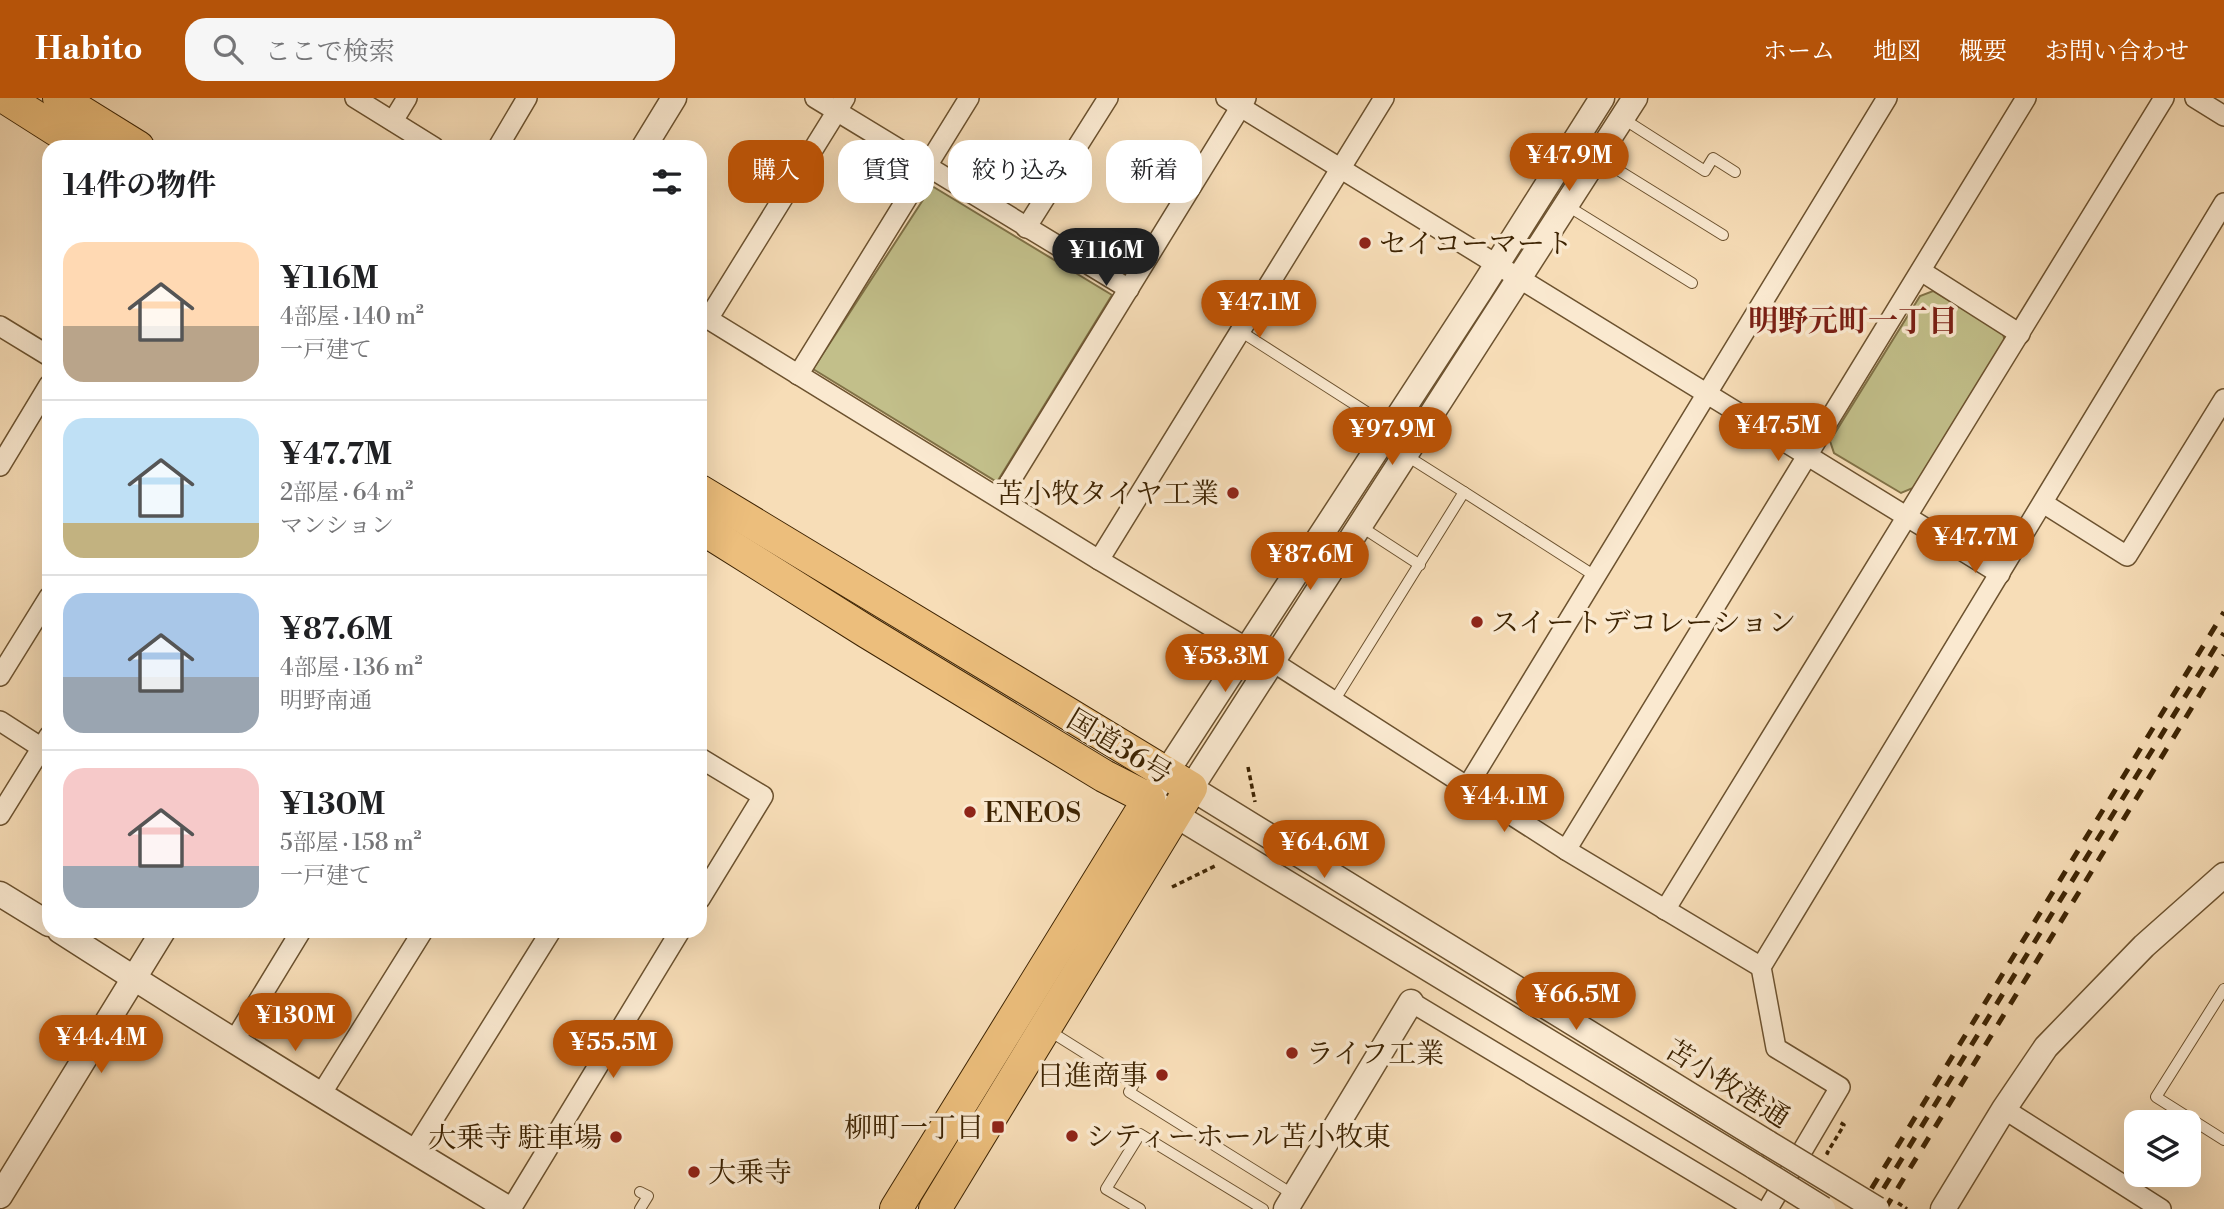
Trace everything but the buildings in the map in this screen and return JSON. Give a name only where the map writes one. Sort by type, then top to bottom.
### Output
[{"type":"highway","points":[[6,98],[72,140]]},
{"type":"highway","points":[[59,98],[127,140]]},
{"type":"highway","name":"国道36号","points":[[707,495],[1178,781],[896,1209]]},
{"type":"highway","name":"国道36号","points":[[707,531],[1104,776],[1162,807]]},
{"type":"highway","name":"国道36号","points":[[935,1209],[1045,1028],[1162,807]]},
{"type":"street","points":[[355,98],[423,140]]},
{"type":"street","points":[[393,121],[407,98]]},
{"type":"street","points":[[502,140],[527,98]]},
{"type":"street","points":[[648,140],[674,98]]},
{"type":"street","points":[[815,98],[841,104],[892,140]]},
{"type":"street","points":[[934,155],[969,98]]},
{"type":"street","points":[[1026,228],[1108,98]]},
{"type":"street","points":[[1099,561],[1384,98]]},
{"type":"street","points":[[1178,781],[1247,648],[1602,98]]},
{"type":"street","points":[[1467,787],[1887,98]]},
{"type":"street","points":[[1566,850],[2026,98]]},
{"type":"street","points":[[1665,910],[2164,98]]},
{"type":"street","points":[[2195,98],[2224,116]]},
{"type":"street","points":[[1000,498],[1129,289],[1238,101],[1341,168],[2000,574]]},
{"type":"street","points":[[707,312],[841,104]]},
{"type":"street","points":[[1178,781],[1273,662],[1628,108]]},
{"type":"street","points":[[934,169],[1129,289]]},
{"type":"street","points":[[799,375],[905,203]]},
{"type":"street","points":[[1768,1209],[1840,1087],[1776,1048],[1761,967],[2224,203]]},
{"type":"street","points":[[1921,271],[2020,334]]},
{"type":"street","points":[[707,319],[1099,561],[1247,648]]},
{"type":"street","points":[[0,326],[42,352]]},
{"type":"street","points":[[0,466],[42,397]]},
{"type":"street","points":[[2043,503],[2127,556],[2224,399]]},
{"type":"street","points":[[1336,510],[1360,526]]},
{"type":"street","points":[[0,676],[42,608]]},
{"type":"street","points":[[1273,662],[1566,850],[1761,967]]},
{"type":"street","points":[[0,722],[42,741]]},
{"type":"street","points":[[0,815],[42,747]]},
{"type":"street","points":[[707,762],[763,796],[707,888]]},
{"type":"street","name":"苫小牧港通","points":[[1178,781],[1877,1209]]},
{"type":"street","name":"苫小牧港通","points":[[1162,807],[1823,1209]]},
{"type":"street","points":[[1943,1209],[2004,1109],[2046,1047],[2144,946],[2224,875]]},
{"type":"street","points":[[0,894],[42,920]]},
{"type":"street","points":[[71,938],[133,980],[320,1096],[510,1209],[676,938]]},
{"type":"street","points":[[0,1196],[159,938]]},
{"type":"street","points":[[234,1041],[297,938]]},
{"type":"street","points":[[320,1096],[419,938]]},
{"type":"street","points":[[413,1152],[547,938]]},
{"type":"street","points":[[1291,1202],[1411,1002],[1756,1209]]},
{"type":"street","points":[[2004,1109],[2161,1209]]},
{"type":"lane","points":[[1628,108],[1705,171],[1713,158],[1735,172]]},
{"type":"lane","points":[[1596,157],[1723,235]]},
{"type":"lane","points":[[1566,204],[1692,283]]},
{"type":"lane","points":[[1240,331],[1390,427]]},
{"type":"lane","points":[[1407,456],[1595,576]]},
{"type":"lane","points":[[1334,701],[1464,492]]},
{"type":"lane","points":[[1360,526],[1420,565]]},
{"type":"lane","points":[[2224,989],[2156,1097],[2224,1140]]},
{"type":"lane","points":[[1045,1028],[1134,1084],[1129,1092],[1291,1202]]},
{"type":"lane","points":[[1140,1209],[1106,1189],[1140,1134],[1263,1209]]},
{"type":"lane","points":[[640,1192],[648,1196],[640,1209]]},
{"type":"path","points":[[1836,1158],[1828,1153],[1844,1125]]},
{"type":"shaded area","points":[[934,187],[948,196],[948,203],[960,203],[1112,295],[997,482],[813,369],[921,203],[934,203]]},
{"type":"shaded area","points":[[1933,291],[2003,333],[2005,343],[1913,488],[1901,493],[1834,453],[1830,441],[1920,296]]},
{"type":"railway","points":[[1859,1209],[2224,612]]},
{"type":"railway","points":[[1871,1209],[2224,633]]},
{"type":"railway","points":[[1885,1209],[2224,655]]},
{"type":"place","name":"セイコーマート","points":[[1365,243]]},
{"type":"place","name":"苫小牧タイヤ工業","points":[[1233,493]]},
{"type":"place","name":"スイートデコレーション","points":[[1477,622]]},
{"type":"place","name":"ENEOS","points":[[970,812]]},
{"type":"place","name":"ライフ工業","points":[[1292,1053]]},
{"type":"place","name":"日進商事","points":[[1162,1075]]},
{"type":"place","name":"柳町一丁目","points":[[998,1127]]},
{"type":"place","name":"シティーホール苫小牧東","points":[[1072,1136]]},
{"type":"place","name":"大乗寺 駐車場","points":[[616,1137]]},
{"type":"place","name":"大乗寺","points":[[694,1172]]},
{"type":"district","name":"明野元町一丁目","points":[[1853,321]]}]
